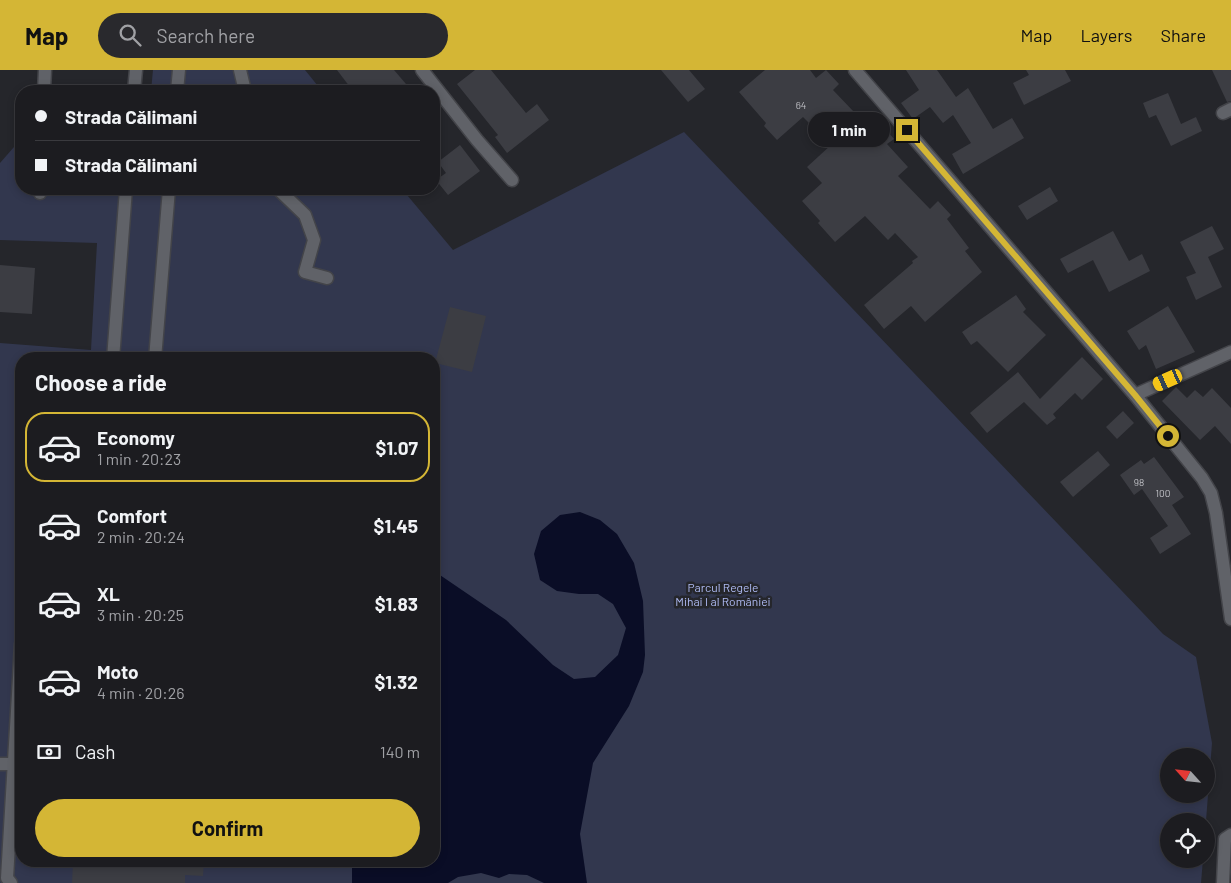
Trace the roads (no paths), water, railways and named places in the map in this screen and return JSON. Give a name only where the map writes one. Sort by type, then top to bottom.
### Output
[{"type":"street","points":[[44,85],[45,70]]},
{"type":"street","points":[[135,85],[136,70]]},
{"type":"street","points":[[177,85],[178,70]]},
{"type":"street","points":[[240,70],[244,85]]},
{"type":"street","points":[[422,70],[434,85]]},
{"type":"street","points":[[857,70],[1135,395],[1202,478],[1211,493],[1216,512],[1231,619]]},
{"type":"street","points":[[440,93],[512,180]]},
{"type":"street","points":[[114,352],[126,195]]},
{"type":"street","points":[[157,352],[169,195]]},
{"type":"street","points":[[284,195],[305,215],[314,240],[305,272],[327,278]]},
{"type":"street","points":[[1135,395],[1231,352]]},
{"type":"street","points":[[11,883],[7,878],[7,764],[15,695]]},
{"type":"street","points":[[1223,883],[1225,839],[1231,835]]},
{"type":"park label","name":"Parcul Regele Mihai I al României","points":[[723,594]]}]
